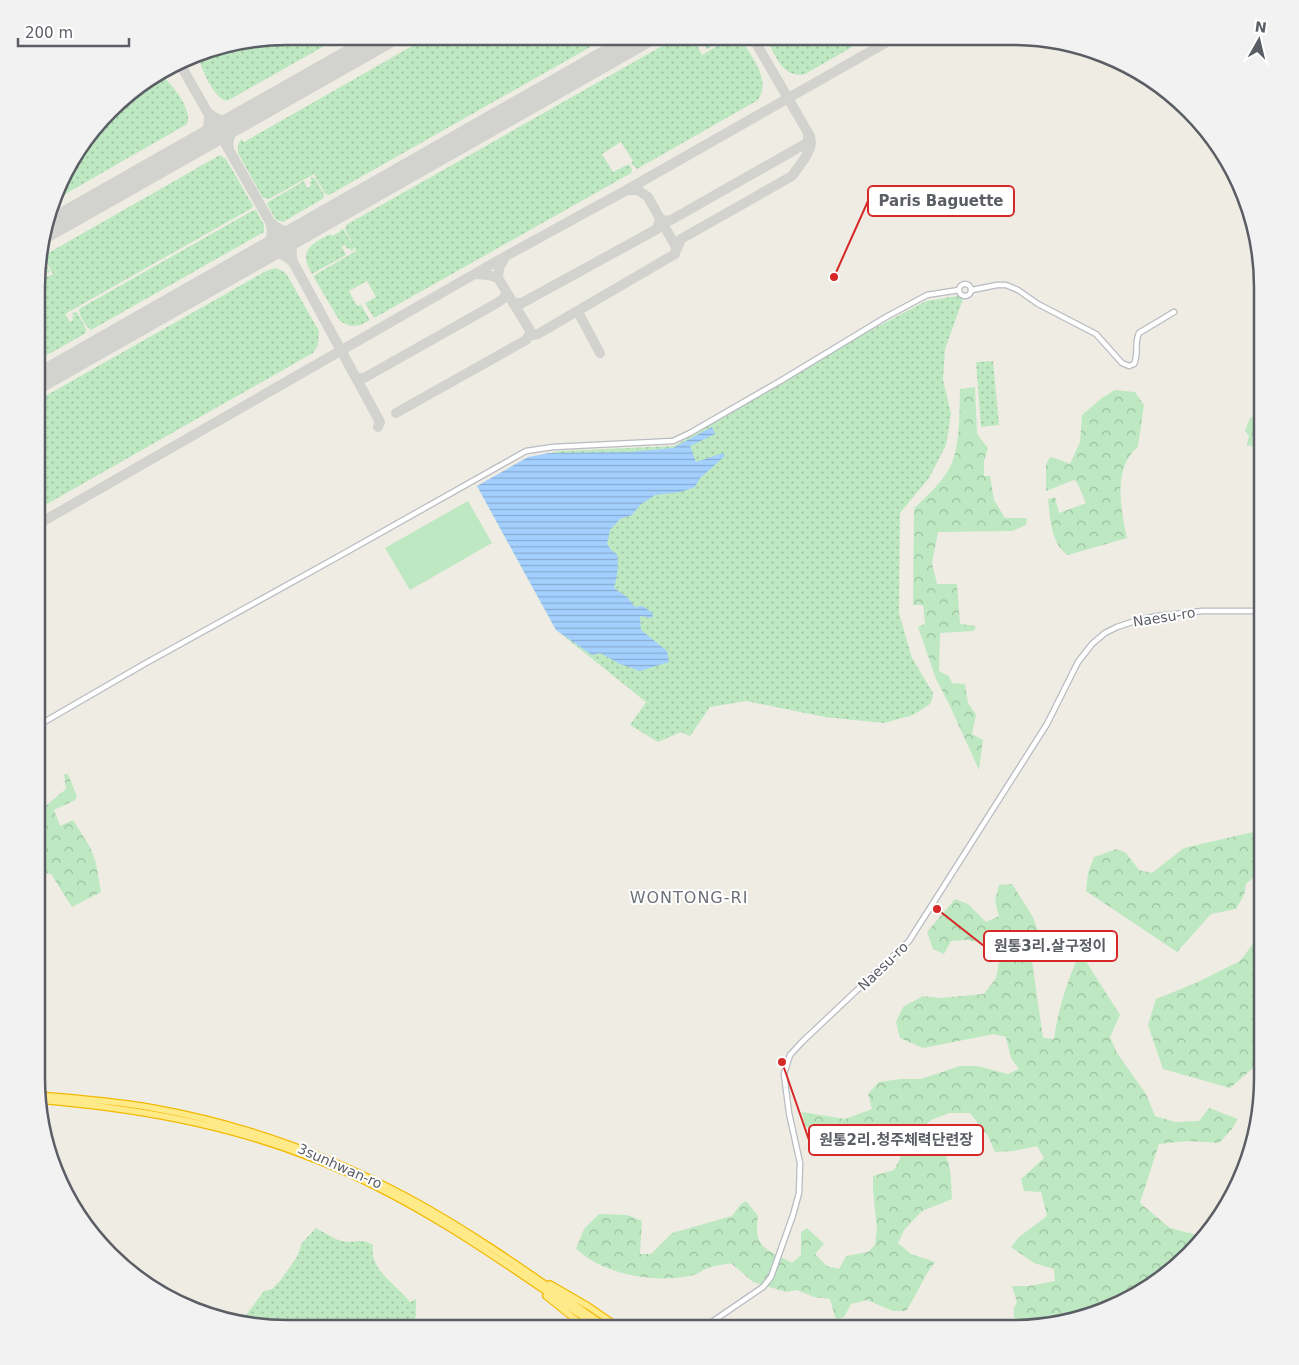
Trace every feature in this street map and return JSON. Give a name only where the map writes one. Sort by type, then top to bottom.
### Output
[{"type":"highway","name":"3sunhwan-ro","points":[[46,1096],[152,1108],[226,1125],[279,1140],[334,1161],[438,1215],[596,1320]]},
{"type":"highway","name":"3sunhwan-ro","points":[[46,1101],[99,1106],[165,1116],[245,1135],[292,1150],[346,1172],[402,1200],[512,1265],[588,1320]]},
{"type":"highway","points":[[512,1265],[577,1320]]},
{"type":"highway","points":[[512,1265],[588,1306],[608,1320]]},
{"type":"street","points":[[959,290],[960,286],[964,284],[970,286],[972,290]]},
{"type":"street","points":[[959,290],[960,294],[965,297],[972,290],[997,285],[1006,285],[1018,290],[1038,304],[1096,334],[1122,363],[1129,366],[1134,364],[1136,359],[1136,344],[1139,333],[1174,312]]},
{"type":"street","points":[[45,721],[146,662],[526,451],[553,446],[673,441],[690,433],[927,295],[959,290]]},
{"type":"street","name":"Naesu-ro","points":[[714,1320],[767,1283],[771,1277],[793,1215],[799,1193],[800,1170],[785,1080],[785,1069],[790,1054],[909,941],[1047,724],[1074,669],[1087,649],[1105,633],[1138,620],[1186,612],[1254,611]]},
{"type":"green space","points":[[326,45],[227,101],[212,88],[200,61],[224,53],[255,47]]},
{"type":"green space","points":[[414,45],[594,45],[329,195],[325,194],[314,174],[269,199],[263,198],[238,153],[238,145],[241,139],[244,142]]},
{"type":"green space","points":[[664,45],[697,45],[702,55],[719,45],[744,45],[761,76],[762,92],[758,100],[637,169],[631,163],[633,161],[621,142],[602,154],[613,172],[629,164],[632,169],[631,173],[374,318],[365,303],[376,297],[367,281],[349,291],[357,306],[361,305],[370,320],[354,326],[347,325],[339,320],[313,276],[356,251],[345,229],[346,225]]},
{"type":"green space","points":[[704,45],[710,45],[711,47],[707,49]]},
{"type":"green space","points":[[770,45],[856,45],[805,74],[797,75],[790,73],[776,58]]},
{"type":"green space","points":[[165,78],[176,91],[187,111],[187,124],[62,196],[77,166],[105,127],[127,105]]},
{"type":"green space","points":[[220,155],[226,159],[253,206],[65,314],[70,322],[74,316],[72,313],[77,312],[86,329],[86,333],[45,356],[46,275],[47,277],[53,274],[47,262],[47,254]]},
{"type":"green space","points":[[310,178],[315,178],[324,198],[283,222],[276,220],[267,204],[268,202],[304,181],[307,188],[311,186],[310,182],[312,181]]},
{"type":"green space","points":[[256,210],[264,225],[264,232],[91,330],[85,324],[79,309]]},
{"type":"green space","points":[[340,229],[344,230],[354,247],[353,250],[347,249],[345,245],[342,247],[346,255],[312,274],[306,259],[308,249],[330,234],[332,236],[341,231]]},
{"type":"green space","points":[[46,265],[50,271],[48,274],[46,270]]},
{"type":"green space","points":[[275,268],[287,275],[319,331],[318,345],[313,353],[45,505],[45,396],[266,271]]},
{"type":"green space","points":[[957,296],[963,299],[945,349],[943,380],[951,414],[946,445],[929,478],[900,513],[899,613],[912,658],[933,693],[929,705],[913,715],[884,723],[825,717],[746,701],[710,707],[690,736],[681,732],[658,742],[630,725],[646,702],[556,630],[477,486],[536,457],[559,451],[674,446],[858,337],[926,301]]},
{"type":"green space","points":[[993,361],[999,425],[981,427],[976,362]]},
{"type":"green space","points":[[975,387],[977,434],[988,448],[984,461],[984,476],[990,476],[994,500],[1005,518],[1027,518],[1026,525],[1012,531],[938,532],[932,563],[937,584],[957,584],[960,624],[976,626],[974,631],[940,633],[939,671],[949,676],[952,683],[965,684],[968,703],[976,715],[972,734],[983,740],[979,770],[936,679],[918,627],[925,624],[923,605],[913,605],[914,509],[938,484],[950,467],[958,439],[960,389]]},
{"type":"green space","points":[[1115,390],[1135,392],[1144,405],[1138,447],[1124,466],[1120,490],[1127,538],[1068,555],[1058,545],[1052,530],[1048,499],[1055,497],[1059,513],[1086,503],[1077,482],[1074,480],[1046,491],[1046,465],[1050,457],[1070,464],[1080,442],[1082,415]]},
{"type":"green space","points":[[1254,416],[1254,447],[1247,445],[1249,436],[1245,431],[1250,418]]},
{"type":"green space","points":[[468,501],[492,543],[410,590],[385,548]]},
{"type":"green space","points":[[64,774],[68,774],[77,797],[75,800],[54,810],[60,826],[73,820],[90,847],[96,863],[101,892],[72,907],[51,874],[45,873],[45,806],[66,789]]},
{"type":"green space","points":[[1254,832],[1254,877],[1246,884],[1244,895],[1236,909],[1211,914],[1177,952],[1086,891],[1088,873],[1094,857],[1117,849],[1126,853],[1139,870],[1152,873],[1184,848]]},
{"type":"green space","points":[[1012,884],[1033,917],[1040,937],[1031,954],[1043,1038],[1054,1039],[1064,994],[1080,952],[1120,1015],[1110,1037],[1117,1053],[1146,1094],[1155,1116],[1175,1122],[1199,1121],[1209,1108],[1238,1119],[1232,1129],[1219,1143],[1188,1141],[1159,1144],[1140,1203],[1170,1228],[1196,1235],[1172,1260],[1133,1288],[1105,1302],[1075,1312],[1044,1318],[1014,1318],[1014,1308],[1017,1302],[1012,1286],[1028,1286],[1055,1281],[1054,1269],[1034,1263],[1011,1247],[1019,1237],[1047,1216],[1041,1192],[1024,1191],[1021,1179],[1044,1158],[1037,1146],[1013,1151],[995,1152],[988,1136],[970,1113],[949,1113],[931,1120],[916,1133],[914,1149],[930,1152],[938,1143],[943,1149],[950,1170],[952,1199],[922,1211],[904,1230],[898,1243],[911,1254],[935,1262],[906,1311],[893,1311],[867,1300],[851,1304],[844,1317],[836,1320],[830,1299],[814,1297],[797,1290],[786,1292],[753,1282],[731,1263],[711,1267],[690,1276],[676,1278],[645,1277],[615,1271],[588,1258],[576,1249],[584,1229],[599,1214],[627,1215],[642,1221],[640,1254],[651,1254],[672,1233],[732,1216],[740,1205],[746,1201],[758,1216],[757,1227],[760,1242],[769,1251],[792,1263],[801,1255],[801,1232],[807,1228],[824,1244],[815,1254],[827,1266],[839,1269],[846,1256],[868,1252],[875,1245],[877,1229],[873,1176],[894,1170],[901,1157],[887,1147],[864,1143],[837,1142],[819,1146],[821,1134],[805,1126],[802,1112],[845,1119],[872,1109],[868,1094],[879,1082],[921,1079],[960,1066],[977,1066],[1008,1074],[1019,1069],[1011,1058],[1006,1037],[994,1034],[923,1048],[900,1038],[896,1022],[903,1007],[923,996],[939,998],[984,994],[996,978],[1000,957],[990,944],[967,940],[951,941],[944,954],[933,949],[927,932],[955,899],[968,904],[986,922],[999,916],[995,901],[999,885]]},
{"type":"green space","points":[[1254,943],[1254,1066],[1252,1069],[1230,1088],[1163,1069],[1148,1025],[1156,999],[1196,983],[1240,961]]},
{"type":"green space","points":[[316,1228],[339,1240],[346,1242],[365,1241],[373,1245],[375,1262],[379,1269],[410,1302],[416,1299],[415,1320],[287,1320],[245,1316],[264,1291],[272,1289],[280,1281],[297,1257],[302,1243]]},
{"type":"water","points":[[712,427],[715,434],[690,446],[696,462],[723,453],[725,456],[700,478],[695,487],[681,492],[655,495],[640,505],[632,515],[620,519],[610,530],[607,544],[617,554],[618,563],[614,588],[627,597],[635,607],[642,606],[653,613],[652,618],[640,616],[641,630],[667,651],[669,662],[640,671],[620,664],[600,653],[592,655],[556,630],[477,486],[528,457],[549,453],[629,452],[673,448]]},
{"type":"taxiway","points":[[677,249],[681,239],[792,176],[810,148],[810,136],[757,45]]},
{"type":"taxiway","points":[[45,520],[506,256],[882,45]]},
{"type":"taxiway","points":[[183,69],[270,222],[272,237],[266,249],[258,256]]},
{"type":"taxiway","points":[[209,113],[225,121],[242,118]]},
{"type":"taxiway","points":[[199,142],[208,132],[209,117]]},
{"type":"taxiway","points":[[229,149],[230,136],[242,118]]},
{"type":"taxiway","points":[[515,303],[522,303],[657,229],[660,219],[671,220],[805,144],[808,141],[808,134]]},
{"type":"taxiway","points":[[531,332],[533,335],[538,334],[675,254],[676,247],[648,197],[638,190],[627,190]]},
{"type":"taxiway","points":[[270,222],[284,231],[300,232]]},
{"type":"taxiway","points":[[300,232],[292,246],[293,262],[380,422],[378,427]]},
{"type":"taxiway","points":[[260,255],[278,253],[286,256],[293,262]]},
{"type":"taxiway","points":[[476,274],[498,278],[499,268],[504,259]]},
{"type":"taxiway","points":[[396,413],[526,340],[531,332],[498,278]]},
{"type":"taxiway","points":[[356,378],[364,378],[497,303],[504,298],[506,292]]},
{"type":"taxiway","points":[[575,312],[579,314],[600,353]]},
{"type":"runway","points":[[53,226],[372,45]]},
{"type":"runway","points":[[45,377],[629,45]]},
{"type":"place","name":"Paris Baguette","points":[[834,277]]},
{"type":"place","name":"원통3리.살구정이","points":[[937,909]]},
{"type":"place","name":"원통2리.청주체력단련장","points":[[782,1062]]},
{"type":"district","name":"WONTONG-RI","points":[[689,897]]}]
